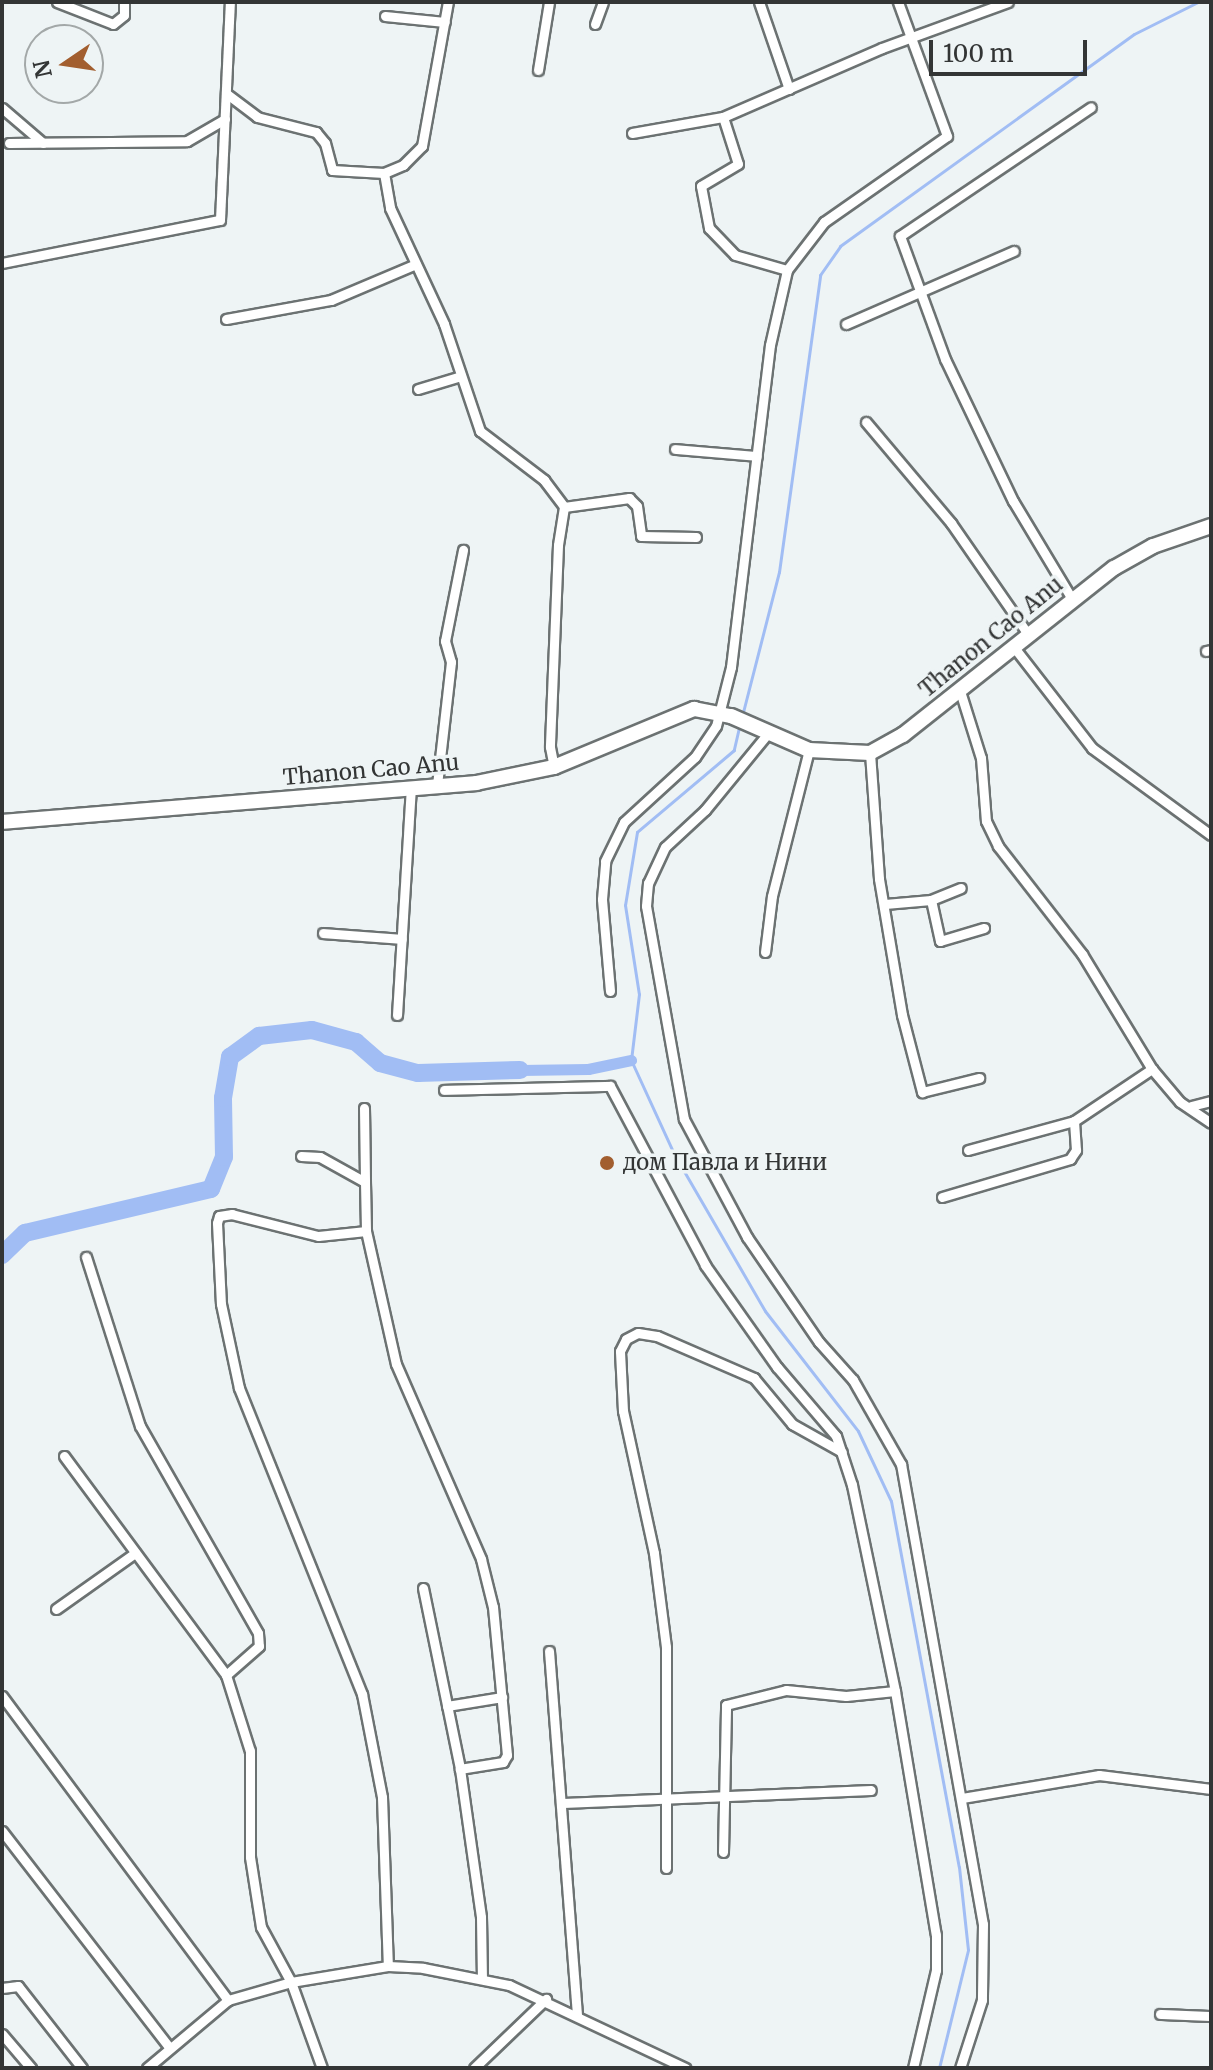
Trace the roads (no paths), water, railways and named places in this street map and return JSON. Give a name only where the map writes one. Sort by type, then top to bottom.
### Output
[{"type":"street","points":[[57,2],[113,24],[124,15],[124,2]]},
{"type":"street","points":[[2,263],[220,220],[230,2]]},
{"type":"street","points":[[227,94],[257,117],[316,132],[325,143],[332,170],[384,173],[411,161],[422,146],[448,2]]},
{"type":"street","points":[[538,70],[549,2]]},
{"type":"street","points":[[595,24],[603,2]]},
{"type":"street","points":[[759,2],[789,89]]},
{"type":"street","points":[[610,991],[602,899],[605,861],[624,822],[712,738],[725,714],[770,345],[787,270],[824,222],[947,136],[898,2]]},
{"type":"street","points":[[632,133],[723,117],[912,37],[1008,2]]},
{"type":"street","points":[[385,16],[445,22]]},
{"type":"street","points":[[1072,599],[1013,501],[917,293],[900,244],[903,230],[1091,107]]},
{"type":"street","points":[[2,108],[43,143]]},
{"type":"street","points":[[723,117],[738,164],[701,186],[709,228],[735,255],[787,270]]},
{"type":"street","points":[[9,143],[187,141],[225,119]]},
{"type":"street","points":[[384,173],[390,208],[416,264],[483,436],[544,480],[564,507],[558,545],[550,747],[554,767]]},
{"type":"street","points":[[846,324],[1014,251]]},
{"type":"street","points":[[226,319],[331,300],[416,264]]},
{"type":"street","points":[[418,389],[461,376]]},
{"type":"street","points":[[866,422],[951,523],[1028,634]]},
{"type":"street","points":[[675,449],[757,456]]},
{"type":"street","points":[[564,507],[629,498],[637,506],[641,536],[696,537]]},
{"type":"street","name":"Thanon Cao Anu","points":[[870,753],[960,691],[1072,599],[1153,546],[1211,526]]},
{"type":"street","points":[[437,785],[451,662],[445,641],[463,550]]},
{"type":"street","points":[[1013,646],[1092,748],[1211,835]]},
{"type":"street","points":[[960,691],[981,758],[983,805],[991,833],[1082,954],[1152,1069],[1180,1102],[1191,1106],[1211,1123]]},
{"type":"street","name":"Thanon Cao Anu","points":[[2,822],[476,783],[554,767],[694,709],[725,714]]},
{"type":"street","points":[[725,714],[809,750],[870,753],[885,904],[902,1015],[922,1092],[979,1078]]},
{"type":"street","points":[[769,732],[654,864],[646,906],[664,1026],[684,1119],[705,1163],[783,1293],[879,1419],[901,1464],[983,1924],[985,1976],[960,2068]]},
{"type":"street","points":[[765,952],[772,896],[809,750]]},
{"type":"street","points":[[397,1015],[411,787]]},
{"type":"street","points":[[885,904],[931,900],[961,888]]},
{"type":"street","points":[[931,900],[940,941],[984,928]]},
{"type":"street","points":[[323,933],[402,939]]},
{"type":"street","points":[[968,1150],[1074,1121],[1152,1069]]},
{"type":"street","points":[[444,1090],[610,1086],[705,1265],[777,1367],[836,1436],[895,1691],[936,1935],[936,1970],[913,2068]]},
{"type":"street","points":[[1191,1106],[1211,1101]]},
{"type":"street","points":[[364,1108],[366,1231],[396,1364],[481,1559],[493,1607],[507,1759],[460,1769]]},
{"type":"street","points":[[942,1197],[1070,1159],[1076,1150],[1074,1121]]},
{"type":"street","points":[[301,1156],[320,1157],[365,1182]]},
{"type":"street","points":[[366,1231],[318,1236],[226,1213],[217,1223],[221,1304],[239,1388],[362,1694],[382,1797],[388,1966]]},
{"type":"street","points":[[86,1257],[140,1426],[258,1633],[259,1646],[226,1675]]},
{"type":"street","points":[[666,1868],[666,1647],[654,1553],[623,1411],[620,1351],[626,1339],[638,1333],[657,1336],[754,1378],[792,1424],[842,1452]]},
{"type":"street","points":[[64,1456],[226,1675],[250,1751],[250,1857],[261,1927],[291,1982],[320,2067]]},
{"type":"street","points":[[56,1609],[135,1553]]},
{"type":"street","points":[[423,1588],[460,1769],[481,1917],[482,1978]]},
{"type":"street","points":[[549,1651],[577,2016]]},
{"type":"street","points":[[723,1852],[726,1705],[786,1690],[846,1696],[895,1691]]},
{"type":"street","points":[[2,1696],[228,2000]]},
{"type":"street","points":[[447,1706],[502,1697]]},
{"type":"street","points":[[962,1798],[1099,1775],[1211,1789]]},
{"type":"street","points":[[563,1803],[665,1796],[871,1790]]},
{"type":"street","points":[[2,1831],[170,2048]]},
{"type":"street","points":[[147,2068],[228,2000],[291,1982],[388,1966],[482,1978],[546,1999],[679,2067]]},
{"type":"street","points":[[2,1988],[18,1986],[82,2068]]},
{"type":"street","points":[[474,2068],[546,1999]]},
{"type":"street","points":[[1160,2014],[1211,2016]]},
{"type":"street","points":[[2,2034],[31,2068]]},
{"type":"waterway","points":[[742,716],[779,572],[820,275],[840,246],[1134,34],[1198,2]]},
{"type":"waterway","points":[[740,723],[734,750],[637,832],[625,905],[639,994],[631,1060],[674,1154],[765,1311],[858,1431],[891,1501],[959,1867],[968,1950],[939,2068]]},
{"type":"waterway","points":[[2,1255],[25,1233],[211,1189],[224,1157],[223,1098],[230,1057],[259,1036],[312,1030],[356,1042],[380,1063],[418,1073],[520,1070]]},
{"type":"waterway","points":[[520,1070],[588,1069],[631,1060]]},
{"type":"place","name":"дом Павла и Нини","points":[[607,1163]]}]
